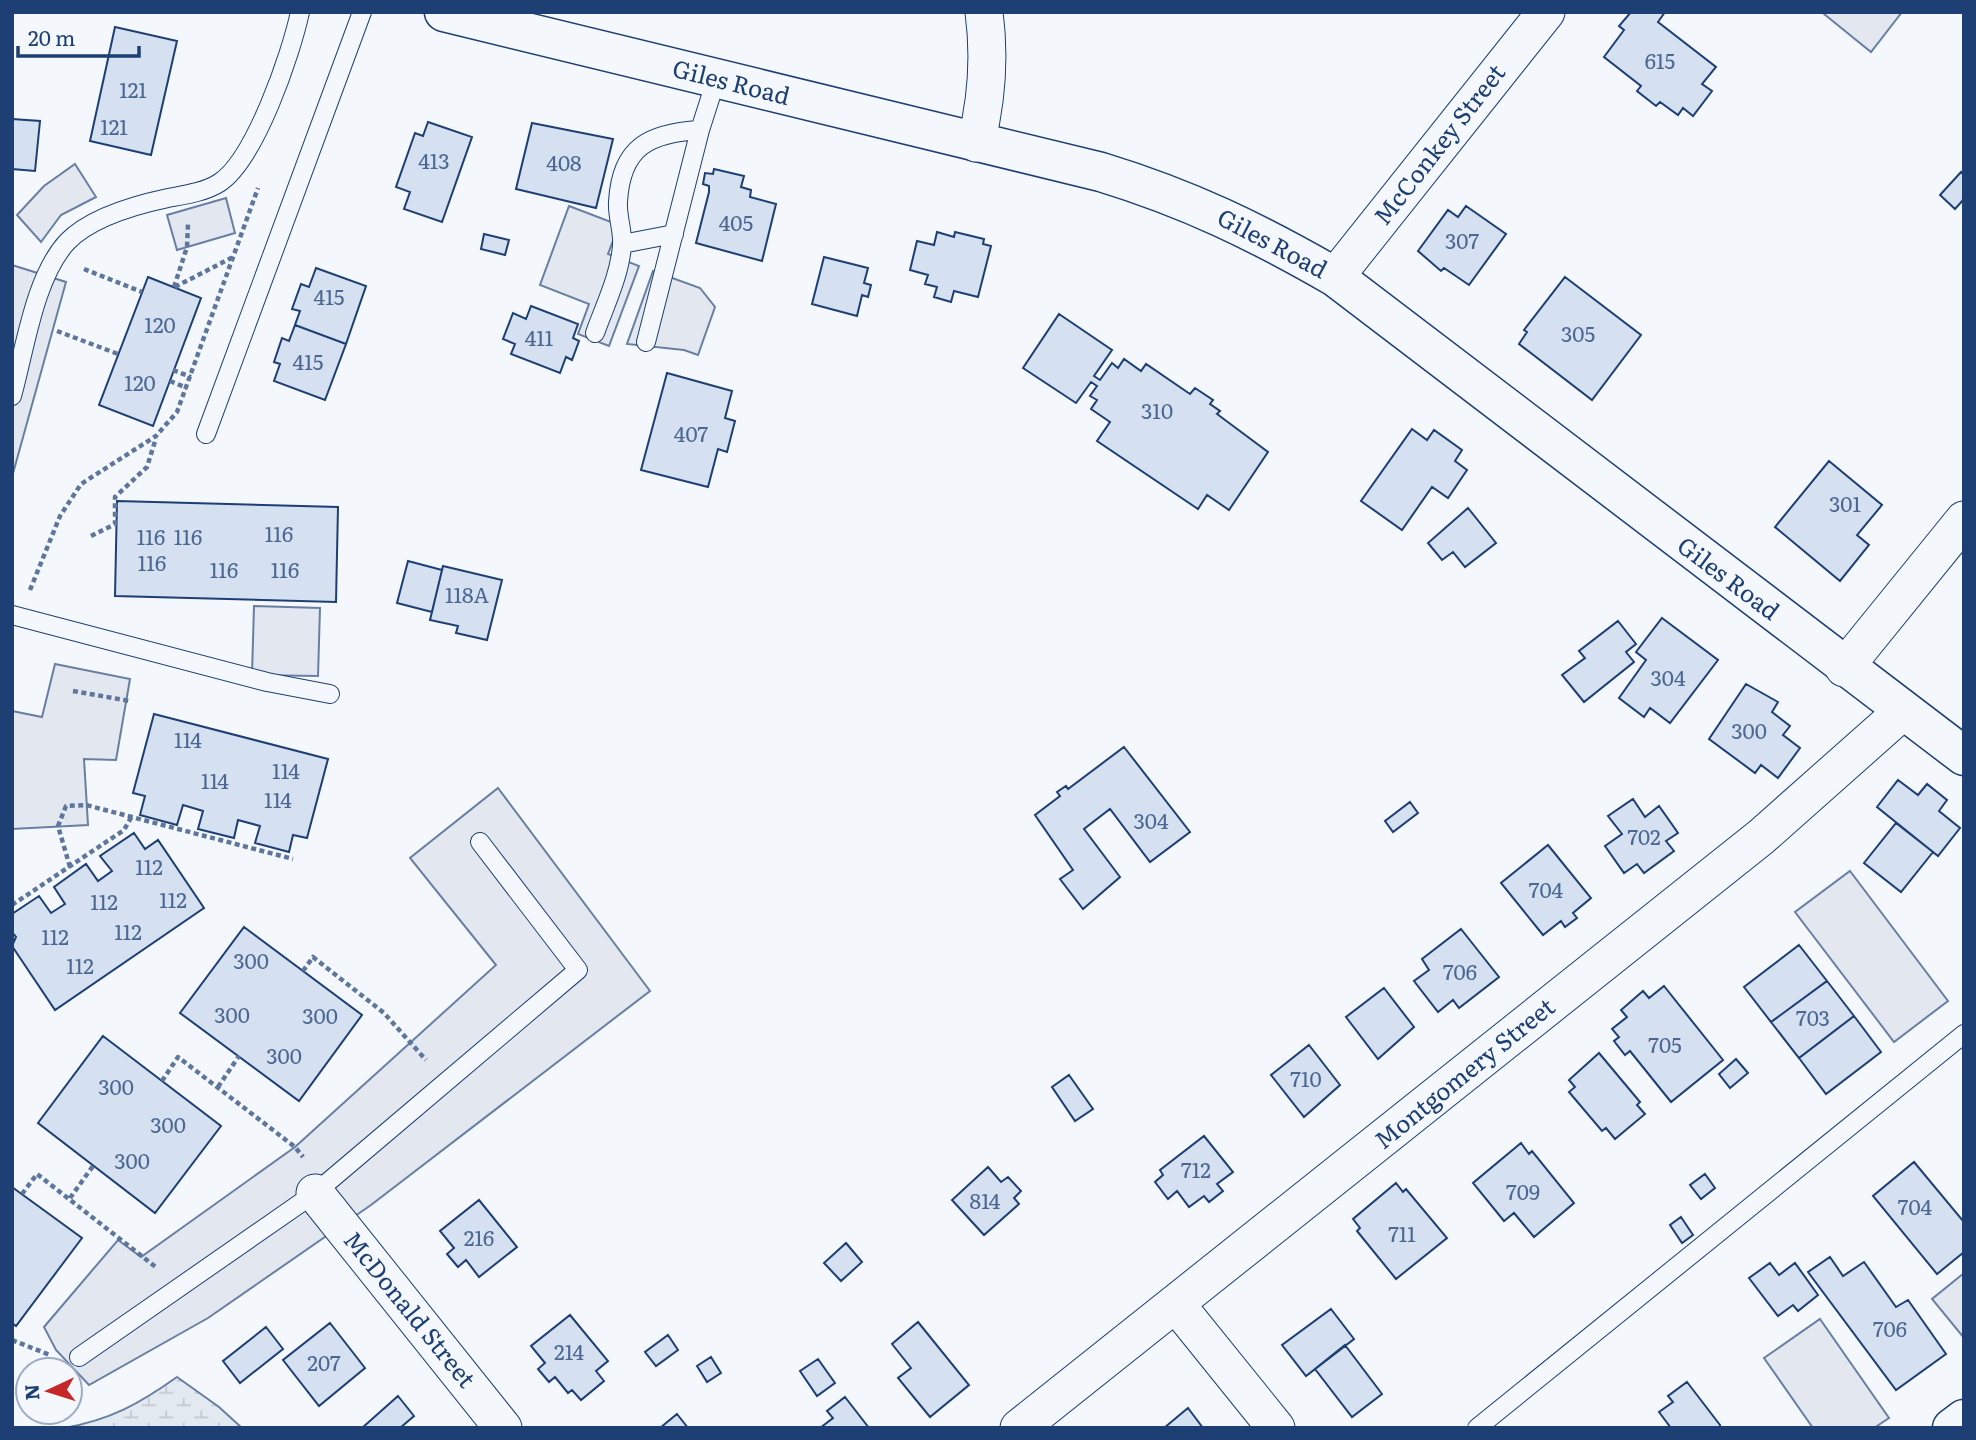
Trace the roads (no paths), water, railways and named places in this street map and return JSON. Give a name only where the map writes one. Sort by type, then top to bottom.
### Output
[{"type":"street","name":"Giles Road","points":[[444,12],[1101,172],[1170,194],[1243,225],[1335,277],[1844,668],[1964,756]]},
{"type":"street","points":[[975,143],[987,80],[989,52],[984,12]]},
{"type":"street","name":"McConkey Street","points":[[1335,277],[1546,12]]},
{"type":"street","points":[[1844,668],[1964,520]]},
{"type":"street","name":"Montgomery Street","points":[[1019,1428],[1761,837],[1903,711]]},
{"type":"street","name":"McDonald Street","points":[[315,1193],[503,1428]]},
{"type":"street","points":[[1176,1304],[1276,1428]]},
{"type":"street","points":[[1952,1428],[1964,1419]]},
{"type":"lane","points":[[12,396],[46,275],[58,253],[69,240],[101,219],[218,184],[234,170],[255,135],[276,87],[300,12]]},
{"type":"lane","points":[[206,434],[362,12]]},
{"type":"lane","points":[[646,342],[700,130],[716,80]]},
{"type":"lane","points":[[595,333],[618,269],[622,244],[617,204],[622,173],[643,142],[668,132],[700,130]]},
{"type":"lane","points":[[622,244],[674,234]]},
{"type":"lane","points":[[12,615],[267,682],[330,694]]},
{"type":"lane","points":[[80,1356],[315,1193],[578,970],[480,842]]},
{"type":"lane","points":[[1477,1428],[1964,1034]]}]
